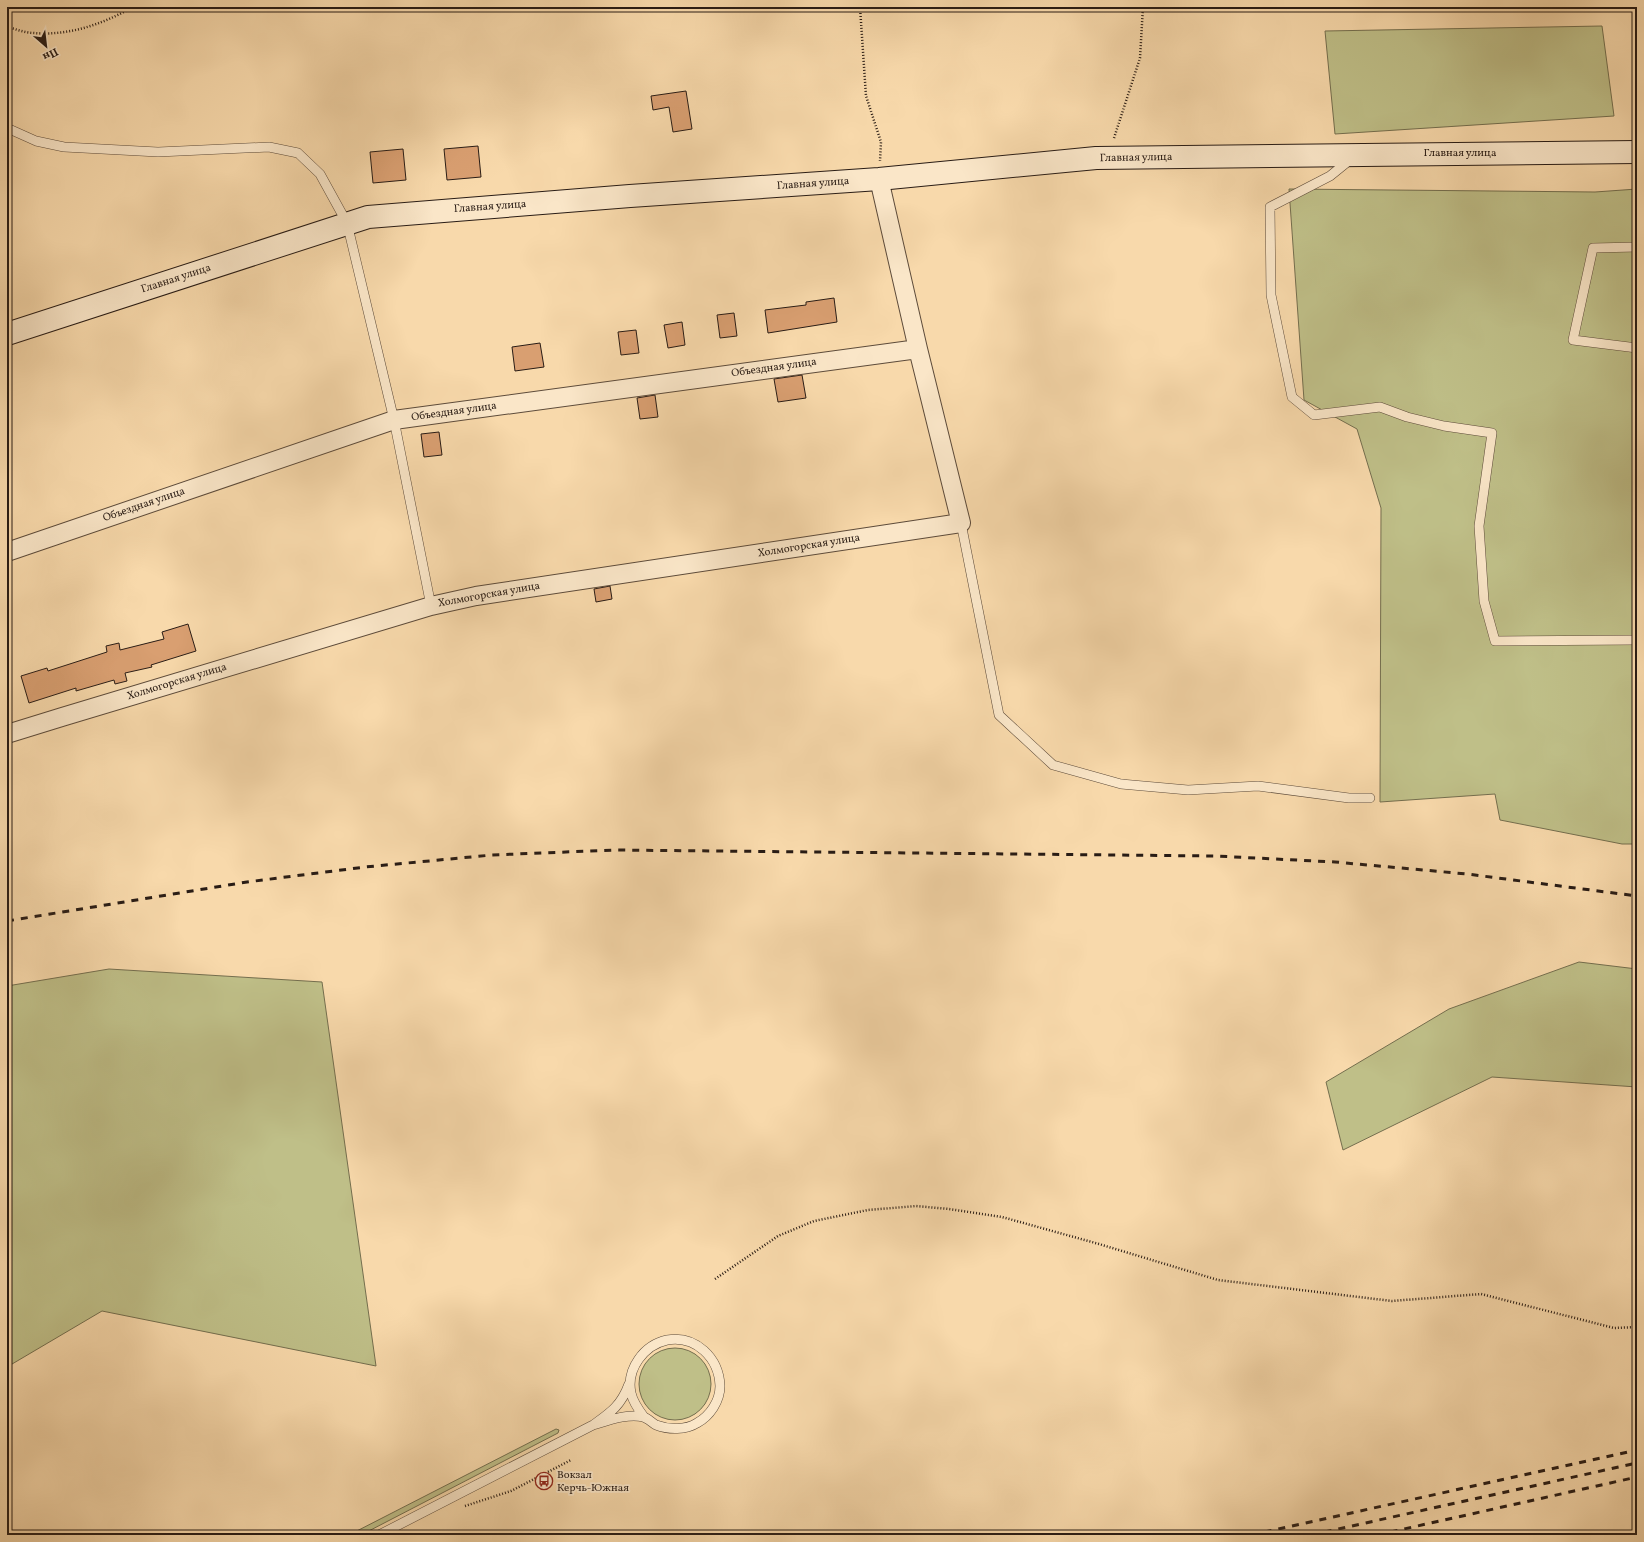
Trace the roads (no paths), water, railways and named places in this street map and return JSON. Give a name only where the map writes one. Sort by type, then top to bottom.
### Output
[{"type":"street","name":"Главная улица","points":[[7,334],[347,223],[368,217],[393,214],[879,179],[1096,158],[1637,152]]},
{"type":"street","points":[[879,179],[918,348],[961,523]]},
{"type":"street","name":"Объездная улица","points":[[7,552],[394,420],[918,348]]},
{"type":"street","name":"Холмогорская улица","points":[[7,734],[62,716],[431,606],[476,596],[961,523]]},
{"type":"lane","points":[[7,128],[36,141],[64,147],[158,152],[269,147],[298,153],[320,174],[347,223],[394,420],[431,606]]},
{"type":"lane","points":[[1357,154],[1330,176],[1270,207],[1271,295],[1292,397],[1314,415],[1380,407],[1407,417],[1444,426],[1492,433],[1479,526],[1484,601],[1496,641],[1637,640]]},
{"type":"lane","points":[[1637,247],[1593,248],[1573,340],[1637,348]]},
{"type":"lane","points":[[961,523],[999,715],[1053,764],[1121,784],[1188,790],[1258,786],[1349,798],[1370,798]]},
{"type":"lane","points":[[379,1535],[593,1425],[616,1409],[625,1394],[635,1365],[643,1354],[654,1345],[667,1340],[681,1340],[695,1344],[707,1352],[715,1364],[719,1376],[720,1391],[716,1404],[708,1415],[697,1424],[683,1428],[669,1429],[656,1425],[644,1417],[636,1405],[631,1392],[631,1378]]},
{"type":"lane","points":[[593,1425],[629,1416],[644,1417]]},
{"type":"railway","points":[[7,921],[247,882],[365,867],[492,855],[615,850],[1215,856],[1335,862],[1467,874],[1637,896]]},
{"type":"railway","points":[[1251,1535],[1637,1450]]},
{"type":"railway","points":[[1311,1535],[1637,1463]]},
{"type":"railway","points":[[1377,1535],[1637,1477]]},
{"type":"place","name":"Вокзал Керчь-Южная","points":[[544,1481]]}]
